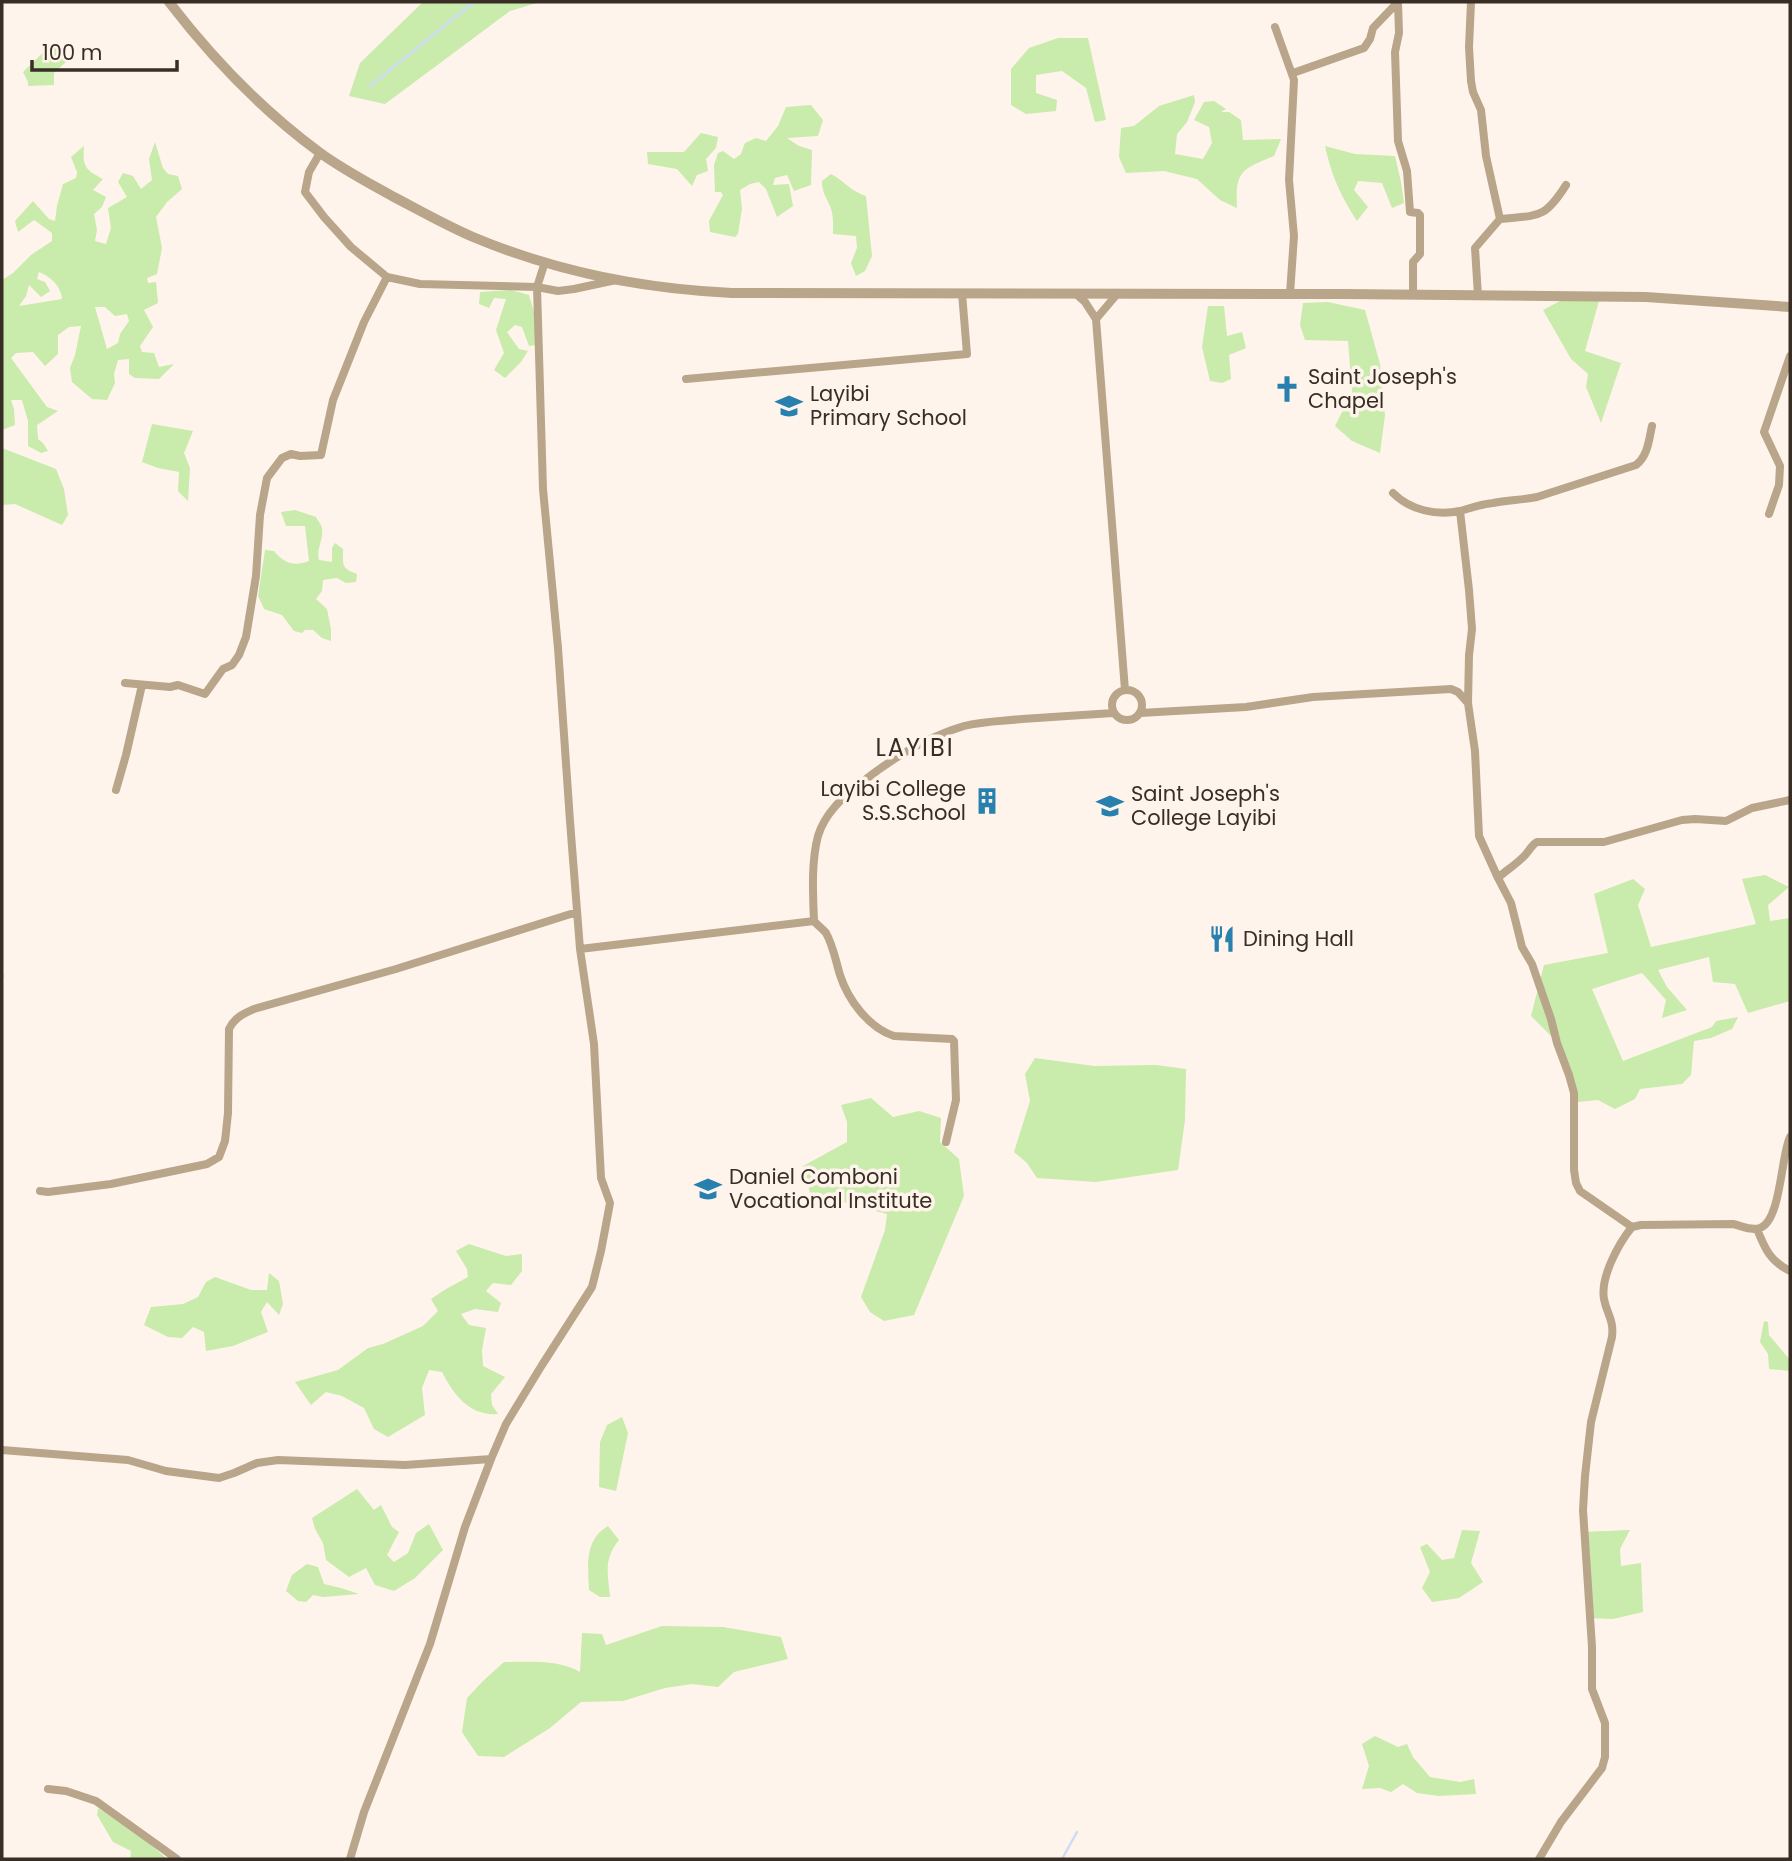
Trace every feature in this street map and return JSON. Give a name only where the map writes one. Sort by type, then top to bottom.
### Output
[{"type":"street","points":[[169,2],[194,34],[244,88],[279,121],[344,170],[430,216],[517,254],[618,279],[687,291],[732,293],[1646,297],[1790,307]]},
{"type":"street","points":[[1293,73],[1364,48],[1373,28],[1398,2]]},
{"type":"street","points":[[1398,2],[1399,33],[1395,52],[1398,141],[1407,171],[1410,212],[1420,215],[1420,254],[1413,262],[1413,295]]},
{"type":"street","points":[[1471,2],[1471,81],[1480,110],[1486,156],[1500,219]]},
{"type":"street","points":[[1275,27],[1294,80],[1289,180],[1294,236],[1290,294]]},
{"type":"street","points":[[320,153],[309,172],[306,192],[351,247],[387,277],[421,284],[537,287],[558,291],[618,279]]},
{"type":"street","points":[[1478,296],[1475,248],[1500,219],[1546,212],[1566,185]]},
{"type":"street","points":[[350,1859],[364,1812],[430,1644],[466,1527],[491,1459],[506,1424],[592,1287],[610,1203],[601,1178],[594,1044],[580,949],[544,489],[537,287],[545,262]]},
{"type":"street","points":[[125,683],[170,687],[178,685],[206,694],[223,670],[232,665],[239,655],[248,628],[256,576],[260,515],[267,478],[282,458],[290,454],[321,456],[333,400],[364,322],[387,277]]},
{"type":"street","points":[[686,379],[967,354],[962,293]]},
{"type":"street","points":[[1075,293],[1085,302],[1096,319],[1125,690]]},
{"type":"street","points":[[1096,319],[1118,293]]},
{"type":"street","points":[[1769,514],[1779,485],[1780,466],[1763,432],[1790,356]]},
{"type":"street","points":[[1393,493],[1401,501],[1433,512],[1460,511],[1495,502],[1537,497],[1640,463],[1645,455],[1652,426]]},
{"type":"street","points":[[1460,511],[1472,629],[1468,704],[1476,766],[1479,836],[1511,903],[1521,947],[1532,964],[1574,1093],[1576,1183],[1580,1191],[1632,1227]]},
{"type":"street","points":[[116,790],[142,685]]},
{"type":"street","points":[[1140,713],[1142,706],[1137,694],[1125,690],[1116,694],[1112,703],[1114,713],[1117,717],[1128,720],[1140,713],[1260,705],[1313,697],[1451,689],[1458,692],[1468,704]]},
{"type":"street","points":[[946,1142],[956,1100],[954,1041],[894,1036],[873,1024],[861,1013],[842,980],[826,933],[814,922],[814,854],[823,825],[839,801],[886,765],[926,742],[966,726],[1114,713]]},
{"type":"street","points":[[1498,878],[1522,859],[1537,842],[1604,842],[1682,820],[1726,821],[1752,808],[1790,800]]},
{"type":"street","points":[[40,1191],[119,1182],[207,1164],[219,1157],[225,1141],[228,1114],[229,1029],[233,1020],[240,1015],[577,912]]},
{"type":"street","points":[[580,949],[814,922]]},
{"type":"street","points":[[1538,1859],[1560,1822],[1602,1768],[1605,1757],[1605,1723],[1592,1689],[1592,1647],[1583,1510],[1591,1422],[1612,1337],[1613,1325],[1603,1297],[1603,1286],[1616,1251],[1632,1227],[1733,1224],[1747,1228],[1763,1227],[1769,1222],[1772,1213],[1790,1137]]},
{"type":"street","points":[[1757,1229],[1763,1247],[1775,1262],[1790,1271]]},
{"type":"street","points":[[2,1450],[128,1460],[166,1471],[219,1478],[257,1463],[278,1460],[405,1465],[491,1459]]},
{"type":"street","points":[[48,1789],[66,1791],[96,1801],[177,1859]]},
{"type":"green space","points":[[423,2],[540,2],[510,11],[385,104],[349,96],[360,63]]},
{"type":"green space","points":[[1058,38],[1088,38],[1106,120],[1095,122],[1086,88],[1062,71],[1036,75],[1036,93],[1057,100],[1056,111],[1026,114],[1011,105],[1011,69],[1029,48]]},
{"type":"green space","points":[[51,45],[62,47],[66,62],[54,73],[54,85],[28,86],[23,72]]},
{"type":"green space","points":[[1194,95],[1195,102],[1187,122],[1177,134],[1175,154],[1203,159],[1212,143],[1209,127],[1194,120],[1204,102],[1214,101],[1226,109],[1221,112],[1229,112],[1241,120],[1243,140],[1281,139],[1274,156],[1242,173],[1237,186],[1237,208],[1220,200],[1197,179],[1164,171],[1126,173],[1119,157],[1121,128],[1134,126],[1159,106]]},
{"type":"green space","points":[[811,105],[823,120],[818,136],[787,138],[812,150],[811,185],[794,191],[787,175],[775,178],[773,185],[789,184],[793,206],[777,217],[766,189],[759,182],[750,184],[740,190],[742,209],[738,234],[735,237],[710,232],[709,221],[723,195],[721,192],[715,192],[714,165],[718,153],[723,151],[734,159],[741,154],[745,143],[756,138],[766,141],[778,126],[786,107]]},
{"type":"green space","points":[[701,133],[718,137],[716,148],[706,159],[708,171],[697,175],[692,186],[677,169],[648,164],[647,152],[684,152]]},
{"type":"green space","points":[[155,142],[163,168],[168,174],[178,176],[182,189],[167,202],[156,217],[162,248],[157,274],[147,278],[148,283],[156,282],[158,303],[144,310],[153,327],[140,346],[142,352],[154,353],[159,367],[174,364],[159,379],[135,378],[129,374],[129,359],[118,360],[114,374],[115,383],[107,400],[92,399],[72,382],[70,368],[81,326],[69,327],[58,335],[58,354],[45,366],[33,352],[16,353],[11,358],[47,407],[58,411],[37,425],[38,439],[48,451],[41,453],[28,446],[28,421],[22,400],[11,400],[15,425],[2,430],[2,280],[52,241],[52,233],[34,220],[18,232],[15,221],[33,201],[49,219],[55,221],[63,184],[76,178],[77,172],[71,157],[84,146],[86,167],[103,179],[93,190],[106,197],[102,207],[94,214],[97,230],[95,241],[106,244],[111,228],[108,208],[127,197],[118,182],[123,173],[133,176],[141,189],[152,180],[149,159]],"holes":[[[39,272],[55,282],[62,299],[19,306],[29,285],[41,297],[50,291],[45,282],[37,279]],[[95,307],[105,307],[115,316],[127,314],[129,321],[120,334],[118,343],[107,349]]]},
{"type":"green space","points":[[1325,146],[1355,154],[1395,156],[1404,203],[1392,208],[1382,183],[1358,181],[1354,190],[1368,207],[1357,221],[1337,185]]},
{"type":"green space","points":[[831,174],[866,196],[872,256],[865,271],[856,276],[851,263],[857,248],[856,236],[833,234],[832,212],[822,181]]},
{"type":"green space","points":[[511,290],[529,295],[534,312],[536,345],[529,346],[522,327],[515,325],[507,332],[519,349],[528,351],[505,378],[494,370],[504,353],[496,330],[506,299],[494,298],[489,308],[479,304],[480,292]]},
{"type":"green space","points":[[1562,300],[1599,301],[1585,351],[1621,363],[1601,423],[1586,387],[1588,374],[1571,359],[1543,310]]},
{"type":"green space","points":[[1328,302],[1365,310],[1380,364],[1385,415],[1380,453],[1352,441],[1335,426],[1352,392],[1348,341],[1305,340],[1300,325],[1303,303]]},
{"type":"green space","points":[[1208,306],[1224,306],[1227,336],[1242,332],[1246,348],[1229,355],[1231,379],[1222,383],[1210,381],[1202,347]]},
{"type":"green space","points":[[152,424],[193,431],[184,453],[190,468],[188,501],[178,491],[179,472],[142,462]]},
{"type":"green space","points":[[2,448],[56,469],[64,489],[68,515],[62,525],[15,504],[2,505]]},
{"type":"green space","points":[[295,510],[316,517],[321,525],[319,560],[332,562],[332,548],[335,543],[343,549],[343,563],[346,568],[357,574],[356,582],[346,583],[337,578],[323,580],[322,591],[316,599],[327,609],[331,641],[322,638],[313,630],[305,630],[302,633],[294,631],[282,615],[264,609],[258,596],[265,550],[274,551],[290,563],[309,561],[305,526],[286,526],[281,512]]},
{"type":"green space","points":[[1765,875],[1789,887],[1768,905],[1770,921],[1790,918],[1790,1001],[1748,1013],[1735,984],[1713,982],[1709,957],[1658,970],[1667,987],[1687,1010],[1662,1018],[1666,1000],[1642,973],[1592,989],[1623,1061],[1712,1027],[1716,1021],[1738,1017],[1732,1029],[1711,1038],[1694,1041],[1691,1075],[1682,1084],[1640,1089],[1635,1099],[1615,1109],[1598,1100],[1578,1102],[1563,1048],[1531,1016],[1544,965],[1608,953],[1594,894],[1633,879],[1645,889],[1638,905],[1651,947],[1756,924],[1742,879]]},
{"type":"green space","points":[[1035,1058],[1094,1066],[1156,1065],[1186,1069],[1185,1120],[1178,1170],[1096,1182],[1037,1178],[1027,1163],[1014,1152],[1030,1101],[1025,1074]]},
{"type":"green space","points":[[871,1098],[893,1117],[919,1111],[941,1118],[940,1142],[959,1159],[964,1196],[914,1315],[884,1321],[870,1312],[861,1297],[885,1230],[887,1214],[843,1202],[821,1208],[810,1193],[803,1166],[847,1142],[847,1122],[841,1105]]},
{"type":"green space","points":[[469,1244],[506,1256],[522,1254],[522,1271],[511,1285],[493,1283],[486,1291],[501,1303],[498,1312],[475,1309],[461,1314],[469,1325],[486,1328],[482,1350],[483,1366],[505,1377],[491,1394],[492,1405],[498,1414],[479,1412],[471,1408],[457,1396],[442,1372],[429,1370],[422,1388],[425,1415],[388,1437],[374,1429],[364,1408],[342,1396],[326,1392],[311,1405],[295,1382],[338,1370],[368,1348],[423,1326],[438,1311],[431,1299],[468,1277],[467,1269],[456,1251]]},
{"type":"green space","points":[[269,1273],[279,1281],[283,1304],[279,1315],[267,1302],[261,1312],[268,1332],[233,1346],[206,1351],[204,1332],[193,1327],[182,1338],[168,1337],[144,1325],[151,1307],[183,1304],[198,1297],[206,1282],[215,1277],[251,1290],[267,1290]]},
{"type":"green space","points":[[1764,1321],[1768,1322],[1769,1335],[1790,1360],[1790,1371],[1769,1369],[1768,1354],[1760,1342]]},
{"type":"green space","points":[[622,1417],[628,1433],[616,1491],[599,1487],[600,1442],[607,1425]]},
{"type":"green space","points":[[357,1489],[374,1510],[381,1505],[392,1527],[399,1532],[387,1555],[394,1562],[408,1553],[416,1533],[429,1524],[443,1550],[415,1578],[394,1591],[375,1585],[366,1568],[349,1577],[326,1560],[323,1543],[312,1518]]},
{"type":"green space","points":[[608,1526],[619,1540],[609,1560],[610,1597],[600,1597],[589,1590],[589,1554],[595,1539]]},
{"type":"green space","points":[[1462,1530],[1480,1531],[1471,1563],[1483,1582],[1459,1598],[1432,1602],[1422,1588],[1430,1572],[1420,1547],[1427,1544],[1442,1560],[1454,1558]]},
{"type":"green space","points":[[1630,1530],[1620,1549],[1621,1566],[1641,1563],[1643,1612],[1613,1619],[1588,1618],[1582,1532]]},
{"type":"green space","points":[[307,1564],[318,1567],[324,1584],[359,1594],[323,1597],[313,1595],[306,1602],[298,1601],[286,1591],[292,1575]]},
{"type":"green space","points":[[662,1626],[723,1627],[781,1637],[788,1659],[734,1672],[718,1687],[692,1684],[665,1688],[623,1701],[581,1702],[550,1728],[504,1757],[478,1756],[462,1732],[467,1698],[504,1662],[553,1663],[580,1672],[582,1633],[602,1634],[606,1645]]},
{"type":"green space","points":[[1375,1736],[1398,1747],[1407,1744],[1413,1757],[1430,1777],[1460,1782],[1474,1779],[1476,1794],[1439,1796],[1417,1793],[1403,1784],[1391,1792],[1380,1788],[1362,1789],[1369,1766],[1362,1744]]},
{"type":"green space","points":[[98,1808],[137,1833],[167,1859],[130,1859],[131,1851],[113,1842],[97,1815]]},
{"type":"waterway","points":[[370,86],[474,2]]},
{"type":"waterway","points":[[1062,1859],[1077,1832]]},
{"type":"place","name":"Saint Joseph's Chapel","points":[[1287,389]]},
{"type":"place","name":"Layibi Primary School","points":[[789,406]]},
{"type":"place","name":"Layibi College S.S.School","points":[[987,801]]},
{"type":"place","name":"Saint Joseph's College Layibi","points":[[1110,806]]},
{"type":"place","name":"Dining Hall","points":[[1222,939]]},
{"type":"place","name":"Daniel Comboni Vocational Institute","points":[[708,1189]]},
{"type":"district","name":"LAYIBI","points":[[915,748]]}]
